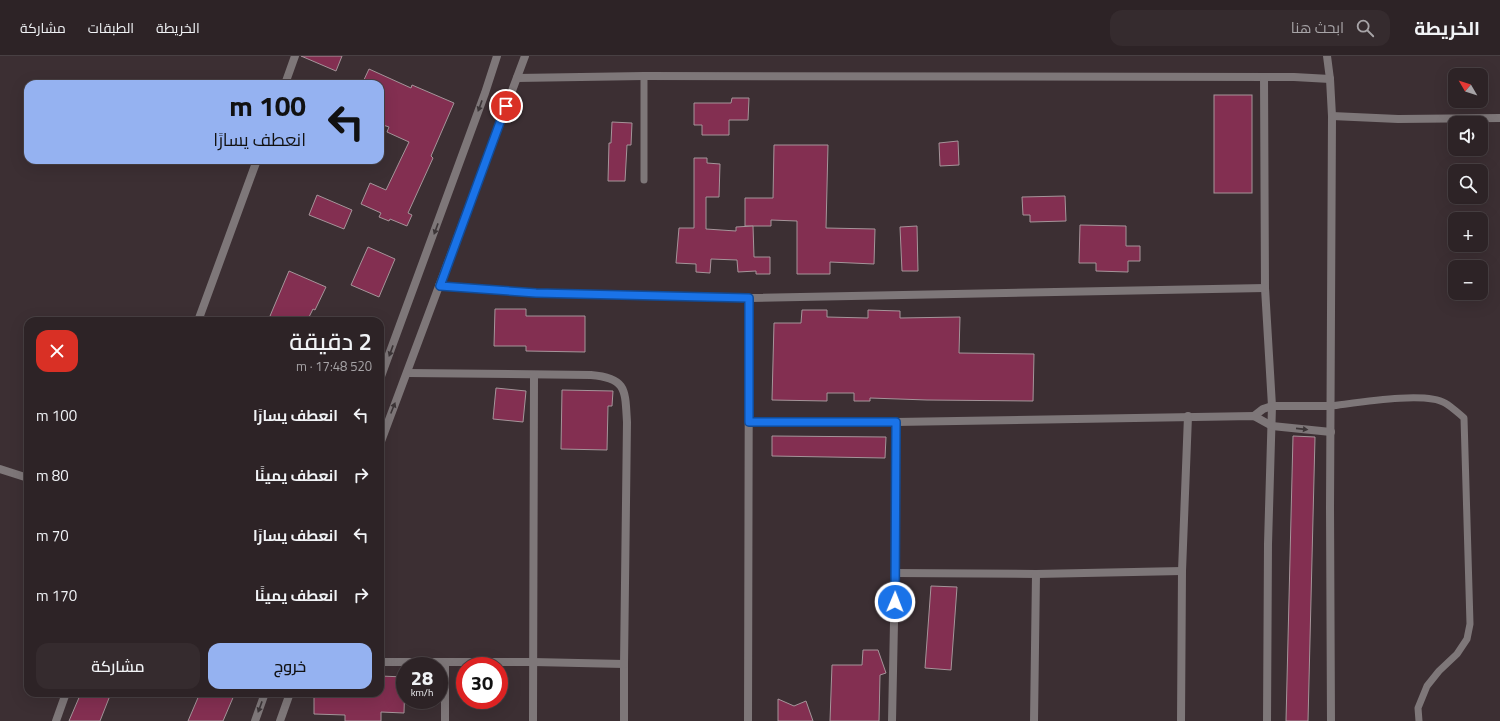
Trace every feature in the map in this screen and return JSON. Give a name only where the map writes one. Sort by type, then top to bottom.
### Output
[{"type":"street","points":[[286,80],[295,56]]},
{"type":"street","points":[[384,368],[480,108],[496,56]]},
{"type":"street","points":[[384,434],[526,56]]},
{"type":"street","points":[[1327,56],[1332,116],[1330,507],[1331,721]]},
{"type":"street","points":[[517,78],[644,76],[1330,79]]},
{"type":"street","points":[[1264,78],[1265,288],[1272,406],[1268,544],[1267,721]]},
{"type":"street","points":[[1332,116],[1398,119],[1500,118]]},
{"type":"street","points":[[199,317],[256,164]]},
{"type":"street","points":[[440,286],[536,293],[749,298],[1265,288]]},
{"type":"street","points":[[748,721],[749,298]]},
{"type":"street","points":[[408,373],[606,376],[618,383],[625,393],[627,422],[624,721]]},
{"type":"street","points":[[534,375],[534,721]]},
{"type":"street","points":[[1254,416],[1263,409],[1272,406],[1331,406]]},
{"type":"street","points":[[1181,721],[1182,572],[1188,416]]},
{"type":"street","points":[[749,422],[896,422],[1254,416],[1272,426],[1331,432]]},
{"type":"street","points":[[892,721],[896,422]]},
{"type":"street","points":[[0,469],[24,477]]},
{"type":"street","points":[[895,573],[1036,574],[1182,572]]},
{"type":"street","points":[[1034,721],[1036,574]]},
{"type":"street","points":[[384,662],[396,662]]},
{"type":"street","points":[[448,663],[533,662],[624,664]]},
{"type":"street","points":[[56,721],[65,697]]},
{"type":"street","points":[[255,721],[264,697]]},
{"type":"street","points":[[280,721],[289,697]]},
{"type":"street","points":[[445,709],[445,721]]},
{"type":"lane","points":[[644,76],[644,180]]},
{"type":"lane","points":[[1331,406],[1376,400],[1424,398],[1444,402],[1464,418],[1470,624],[1467,639],[1456,654],[1427,686],[1418,708],[1419,721]]},
{"type":"building","points":[[301,56],[342,56],[336,71]]},
{"type":"building","points":[[369,69],[411,88],[412,85],[454,103],[431,156],[433,158],[408,213],[412,215],[407,226],[390,219],[389,221],[379,217],[381,213],[361,204],[370,183],[386,190],[409,142],[387,132],[389,127],[384,125],[384,80],[364,80]]},
{"type":"building","points":[[1214,95],[1252,95],[1252,193],[1214,193]]},
{"type":"building","points":[[732,98],[749,98],[748,120],[729,120],[729,135],[702,135],[702,125],[694,125],[694,103],[731,103]]},
{"type":"building","points":[[612,122],[632,123],[631,145],[627,145],[625,181],[608,181],[609,143],[611,143]]},
{"type":"building","points":[[958,141],[959,165],[940,166],[939,143]]},
{"type":"building","points":[[774,145],[828,145],[826,228],[875,229],[874,264],[830,262],[830,274],[797,274],[797,221],[771,220],[771,226],[745,226],[745,198],[773,198]]},
{"type":"building","points":[[694,158],[707,158],[707,163],[720,164],[719,197],[706,197],[706,229],[736,231],[736,227],[753,226],[754,257],[770,257],[770,274],[756,274],[756,271],[738,272],[737,260],[711,259],[710,273],[696,272],[696,264],[676,263],[679,228],[694,228]]},
{"type":"building","points":[[317,195],[352,210],[344,229],[309,215]]},
{"type":"building","points":[[1065,196],[1066,221],[1030,222],[1030,215],[1023,215],[1022,197]]},
{"type":"building","points":[[1080,225],[1126,226],[1126,246],[1140,246],[1140,261],[1128,261],[1128,272],[1096,271],[1096,263],[1079,263]]},
{"type":"building","points":[[917,226],[918,271],[902,271],[900,227]]},
{"type":"building","points":[[368,247],[395,259],[379,297],[351,285]]},
{"type":"building","points":[[289,271],[326,287],[315,310],[313,309],[309,317],[270,316]]},
{"type":"building","points":[[495,309],[526,309],[526,316],[585,316],[585,352],[526,351],[526,346],[494,346]]},
{"type":"building","points":[[802,310],[827,310],[827,317],[868,318],[868,310],[900,311],[900,318],[960,317],[959,353],[1034,354],[1033,401],[870,398],[870,401],[854,401],[854,393],[827,393],[827,401],[772,400],[774,323],[801,323]]},
{"type":"building","points":[[496,388],[526,391],[523,422],[493,419]]},
{"type":"building","points":[[562,390],[613,391],[612,406],[608,406],[607,450],[561,449]]},
{"type":"building","points":[[772,436],[886,437],[885,458],[772,456]]},
{"type":"building","points":[[1293,436],[1315,437],[1308,721],[1286,721]]},
{"type":"building","points":[[931,586],[957,587],[951,670],[925,668]]},
{"type":"building","points":[[863,650],[878,650],[886,673],[880,675],[879,721],[830,721],[832,665],[862,665]]},
{"type":"building","points":[[384,676],[396,677],[396,709],[404,709],[404,713],[381,712],[381,721],[345,721],[345,715],[314,714],[314,697],[384,697]]},
{"type":"building","points":[[79,697],[109,697],[100,721],[69,721]]},
{"type":"building","points":[[198,697],[233,697],[223,721],[188,721]]},
{"type":"building","points":[[778,699],[794,706],[806,701],[813,721],[778,721]]},
{"type":"route","points":[[506,106],[440,286],[536,293],[749,298],[749,422],[896,422],[895,602]]}]
